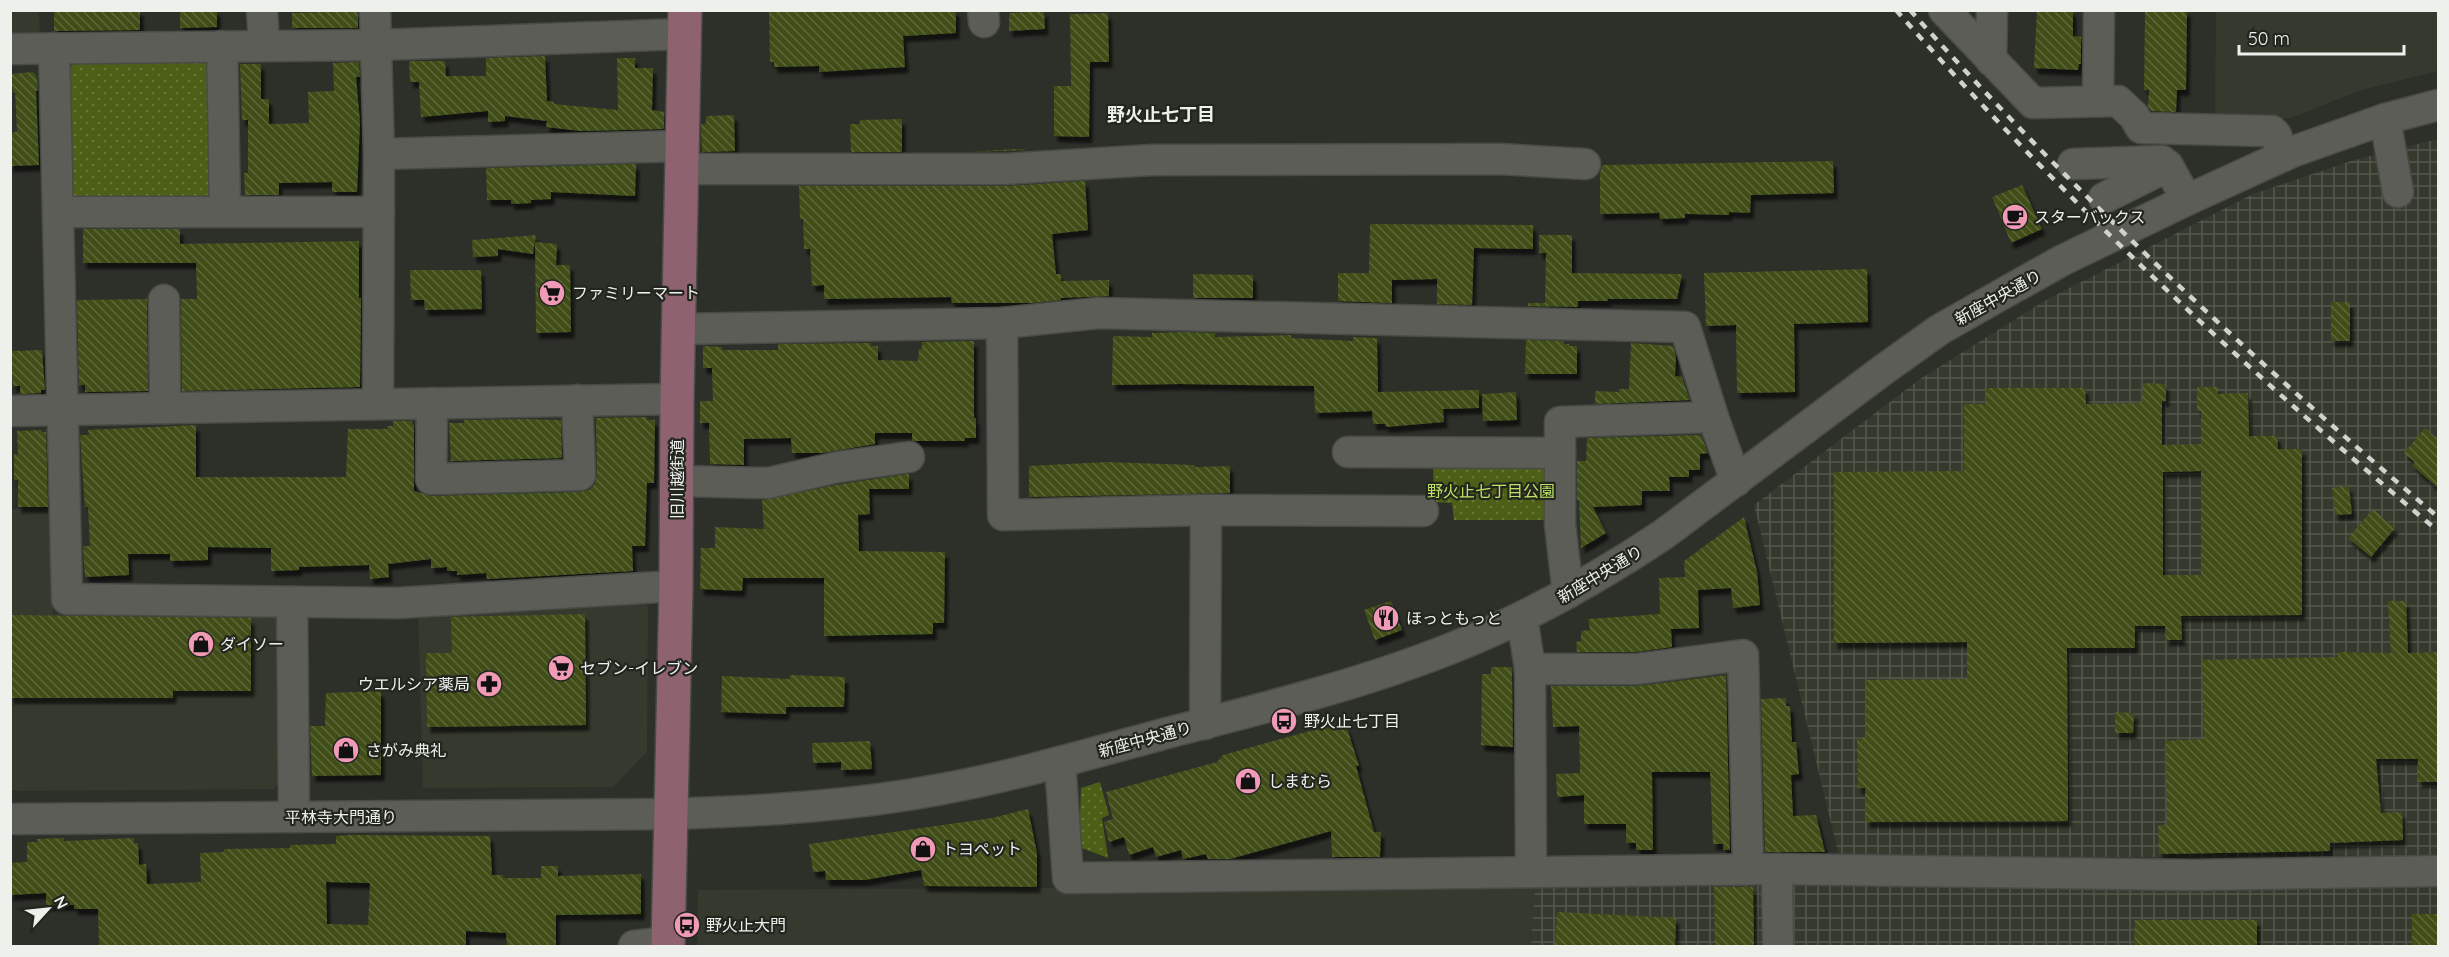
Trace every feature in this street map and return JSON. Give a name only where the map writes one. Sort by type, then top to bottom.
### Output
[{"type":"main road","name":"旧川越街道","points":[[668,944],[684,22]]},
{"type":"street","points":[[262,10],[264,45]]},
{"type":"street","points":[[375,10],[379,154],[378,404]]},
{"type":"street","points":[[1944,10],[2032,103],[2118,101],[2134,116],[2141,128],[2272,131],[2276,135],[2283,156]]},
{"type":"street","points":[[1991,60],[1992,10]]},
{"type":"street","points":[[2098,101],[2099,10]]},
{"type":"street","points":[[10,49],[377,45],[684,22]]},
{"type":"street","points":[[222,46],[225,210]]},
{"type":"street","points":[[54,48],[67,598],[397,603],[676,586]]},
{"type":"street","name":"新座中央通り","points":[[671,814],[752,812],[884,798],[943,789],[1060,762],[1205,724],[1381,674],[1448,650],[1522,617],[1621,563],[1940,330],[2063,260],[2283,156],[2385,119],[2439,105]]},
{"type":"street","points":[[2385,119],[2398,192]]},
{"type":"street","points":[[379,154],[682,157],[1005,169],[1152,160],[1500,159],[1585,164]]},
{"type":"street","points":[[2073,164],[2162,161],[2168,166],[2187,200]]},
{"type":"street","points":[[2104,198],[2168,166]]},
{"type":"street","points":[[58,212],[225,210],[379,212]]},
{"type":"street","points":[[164,300],[165,408]]},
{"type":"street","points":[[678,329],[1002,323],[1099,313],[1685,327],[1736,481]]},
{"type":"street","points":[[1002,323],[1003,515],[1206,510],[1423,511]]},
{"type":"street","points":[[10,411],[677,399]]},
{"type":"street","points":[[432,403],[430,479],[580,475],[577,400]]},
{"type":"street","points":[[1568,593],[1560,524],[1560,422],[1713,417]]},
{"type":"street","points":[[1348,452],[1560,453]]},
{"type":"street","points":[[677,481],[768,483],[838,467],[909,458]]},
{"type":"street","points":[[1205,724],[1206,510]]},
{"type":"street","points":[[292,602],[294,817]]},
{"type":"street","points":[[1522,617],[1530,669],[1532,871]]},
{"type":"street","points":[[1530,669],[1637,669],[1743,655],[1763,869],[1778,946]]},
{"type":"street","points":[[1060,762],[1068,878],[1763,869],[2193,875],[2439,871]]},
{"type":"street","name":"平林寺大門通り","points":[[10,819],[671,814]]},
{"type":"street","points":[[634,946],[668,944]]},
{"type":"shaded area","points":[[10,11],[39,11],[40,39],[11,39]]},
{"type":"shaded area","points":[[2216,11],[2438,11],[2438,71],[2358,91],[2291,118],[2215,119]]},
{"type":"shaded area","points":[[2438,139],[2438,858],[1839,856],[1754,505],[1920,379],[2046,300],[2253,194],[2351,161]]},
{"type":"shaded area","points":[[51,508],[53,614],[271,611],[280,623],[281,781],[274,789],[11,791],[10,509]]},
{"type":"shaded area","points":[[640,599],[648,607],[647,752],[613,787],[423,788],[418,612]]},
{"type":"shaded area","points":[[2438,881],[2438,946],[1531,946],[1535,885]]},
{"type":"shaded area","points":[[1535,885],[1531,946],[697,946],[698,890]]},
{"type":"green space","points":[[75,63],[205,63],[208,67],[211,193],[206,196],[74,197],[71,192],[69,68]]},
{"type":"green space","name":"野火止七丁目公園","points":[[1547,462],[1549,520],[1454,520],[1452,503],[1434,502],[1433,464]]},
{"type":"green space","points":[[1100,782],[1109,815],[1102,818],[1108,858],[1079,847],[1081,788]]},
{"type":"building","points":[[54,10],[140,10],[140,30],[54,31]]},
{"type":"building","points":[[180,10],[217,10],[217,27],[180,28]]},
{"type":"building","points":[[769,10],[956,10],[956,33],[903,36],[905,67],[819,72],[819,66],[774,67],[774,62],[770,62]]},
{"type":"building","points":[[2037,10],[2073,10],[2073,36],[2081,37],[2081,64],[2078,70],[2034,68]]},
{"type":"building","points":[[2145,10],[2187,10],[2186,90],[2177,90],[2176,112],[2151,111],[2148,106],[2149,90],[2144,90]]},
{"type":"building","points":[[358,11],[358,28],[292,28],[292,13]]},
{"type":"building","points":[[1044,11],[1045,29],[1009,31],[1009,13]]},
{"type":"building","points":[[1108,13],[1109,62],[1090,62],[1089,137],[1054,136],[1054,86],[1071,86],[1070,14]]},
{"type":"building","points":[[545,56],[547,101],[554,102],[554,104],[618,110],[617,58],[635,58],[635,68],[653,68],[652,110],[664,112],[664,129],[580,131],[546,127],[547,121],[505,116],[505,121],[488,122],[488,111],[421,117],[419,82],[410,82],[409,61],[445,61],[446,76],[486,76],[486,58]]},
{"type":"building","points":[[359,62],[360,77],[356,77],[360,122],[357,192],[332,192],[332,182],[279,183],[279,195],[245,195],[244,173],[248,173],[248,120],[242,120],[240,64],[261,64],[261,99],[269,99],[269,124],[309,123],[308,92],[334,91],[333,63]]},
{"type":"building","points":[[33,72],[37,77],[38,90],[36,91],[39,165],[10,166],[10,134],[17,131],[15,92],[13,93],[11,74]]},
{"type":"building","points":[[734,115],[735,151],[702,152],[701,124],[706,124],[706,116]]},
{"type":"building","points":[[902,119],[902,152],[851,152],[850,124],[860,124],[860,120]]},
{"type":"building","points":[[1015,149],[1029,150],[968,152]]},
{"type":"building","points":[[1833,161],[1834,193],[1751,195],[1750,213],[1685,214],[1685,218],[1660,219],[1659,213],[1600,214],[1602,165]]},
{"type":"building","points":[[636,164],[635,196],[551,192],[551,199],[531,200],[531,203],[511,204],[511,200],[487,200],[486,168]]},
{"type":"building","points":[[1085,181],[1088,230],[1052,234],[1056,274],[1061,274],[1061,281],[1109,280],[1109,296],[1061,298],[1061,300],[1031,303],[952,303],[951,297],[824,299],[824,285],[812,286],[810,249],[804,249],[803,219],[800,219],[799,186],[1005,186]]},
{"type":"building","points":[[2022,185],[2042,229],[2011,243],[1992,197]]},
{"type":"building","points":[[1370,224],[1533,225],[1533,249],[1474,248],[1472,305],[1437,304],[1437,279],[1392,280],[1392,303],[1338,301],[1338,273],[1369,273]]},
{"type":"building","points":[[83,229],[180,229],[180,244],[359,241],[360,387],[182,391],[181,299],[197,299],[196,263],[83,263]]},
{"type":"building","points":[[536,235],[533,254],[498,249],[498,256],[473,257],[472,240]]},
{"type":"building","points":[[1539,235],[1572,235],[1572,273],[1682,274],[1677,299],[1578,301],[1578,307],[1528,306],[1528,303],[1545,303],[1546,253],[1539,253]]},
{"type":"building","points":[[535,242],[557,244],[556,265],[570,265],[571,332],[536,333]]},
{"type":"building","points":[[1867,269],[1868,322],[1794,324],[1795,392],[1737,393],[1736,325],[1706,326],[1704,273]]},
{"type":"building","points":[[410,270],[481,270],[482,309],[425,310],[424,300],[411,300]]},
{"type":"building","points":[[1193,274],[1253,275],[1253,298],[1193,298]]},
{"type":"building","points":[[147,299],[148,391],[85,392],[85,385],[79,385],[77,300]]},
{"type":"building","points":[[2331,302],[2350,302],[2350,341],[2331,341]]},
{"type":"building","points":[[1152,333],[1215,333],[1215,337],[1291,335],[1291,338],[1353,341],[1353,337],[1377,338],[1378,392],[1479,390],[1479,408],[1443,409],[1444,422],[1386,427],[1385,424],[1373,424],[1372,411],[1315,413],[1314,386],[1112,385],[1113,336],[1152,337]]},
{"type":"building","points":[[1526,340],[1564,341],[1564,344],[1569,344],[1569,346],[1577,346],[1577,374],[1525,374]]},
{"type":"building","points":[[974,341],[976,438],[965,438],[965,441],[912,441],[912,433],[875,433],[875,444],[822,453],[792,453],[791,438],[744,439],[744,465],[710,464],[709,423],[700,423],[700,401],[713,401],[712,368],[703,368],[703,346],[722,347],[722,350],[778,350],[778,344],[871,343],[870,346],[878,346],[878,360],[918,361],[922,342]]},
{"type":"building","points":[[1631,343],[1673,346],[1676,356],[1675,376],[1682,377],[1690,400],[1595,404],[1595,391],[1619,392],[1619,389],[1629,389]]},
{"type":"building","points":[[42,350],[45,390],[41,390],[41,393],[20,394],[20,386],[13,386],[10,351]]},
{"type":"building","points":[[2143,383],[2166,384],[2166,401],[2162,401],[2162,445],[2201,444],[2201,411],[2197,411],[2197,387],[2218,387],[2218,394],[2248,393],[2249,436],[2277,436],[2278,449],[2302,449],[2302,615],[2181,616],[2182,640],[2165,640],[2165,626],[2135,626],[2135,648],[2067,648],[2068,821],[1866,822],[1865,788],[1858,788],[1857,738],[1866,738],[1866,680],[1967,679],[1967,642],[1834,643],[1834,472],[1964,471],[1964,404],[1986,404],[1986,388],[2085,388],[2086,404],[2142,403]],"holes":[[[2201,471],[2201,575],[2163,575],[2163,472]]]},
{"type":"building","points":[[1516,392],[1517,420],[1483,421],[1482,394]]},
{"type":"building","points":[[647,417],[647,420],[655,420],[654,483],[647,483],[645,546],[632,546],[633,571],[487,579],[486,573],[457,575],[457,571],[447,571],[447,567],[431,568],[431,559],[388,564],[389,577],[370,579],[369,565],[299,567],[299,570],[271,571],[271,548],[208,547],[208,560],[170,561],[170,554],[128,554],[129,575],[85,577],[83,546],[90,546],[80,435],[89,435],[88,430],[196,425],[196,477],[346,477],[348,429],[387,429],[387,426],[393,426],[393,421],[412,421],[414,425],[414,491],[431,496],[589,490],[595,484],[597,475],[596,418]]},
{"type":"building","points":[[464,420],[561,420],[562,458],[451,461],[449,423],[464,423]]},
{"type":"building","points":[[2425,428],[2439,440],[2439,489],[2412,465],[2415,462],[2404,453]]},
{"type":"building","points":[[42,430],[46,432],[48,507],[18,507],[18,480],[14,480],[14,454],[18,455],[17,431]]},
{"type":"building","points":[[1701,435],[1708,453],[1700,454],[1700,470],[1689,470],[1689,477],[1669,477],[1670,491],[1642,491],[1642,505],[1593,507],[1606,533],[1581,548],[1577,461],[1586,461],[1587,438]]},
{"type":"building","points":[[1106,462],[1194,465],[1195,467],[1230,466],[1230,493],[1029,497],[1029,466]]},
{"type":"building","points":[[909,474],[909,489],[869,489],[870,514],[858,515],[859,551],[945,552],[944,623],[933,623],[933,634],[824,636],[824,578],[743,578],[742,591],[700,589],[701,548],[715,548],[715,527],[764,529],[762,500],[841,484]]},
{"type":"building","points":[[2349,486],[2352,514],[2335,515],[2332,488]]},
{"type":"building","points":[[2373,509],[2395,528],[2371,557],[2348,538]]},
{"type":"building","points":[[1744,517],[1757,572],[1760,605],[1733,608],[1731,588],[1698,590],[1699,628],[1671,629],[1672,647],[1636,652],[1577,652],[1576,642],[1581,641],[1581,631],[1590,630],[1588,619],[1660,614],[1659,578],[1685,577],[1684,561]]},
{"type":"building","points":[[1391,601],[1402,630],[1375,640],[1364,610]]},
{"type":"building","points":[[2388,601],[2406,601],[2408,653],[2439,652],[2439,782],[2418,782],[2418,759],[2376,759],[2381,813],[2402,812],[2403,840],[2330,843],[2330,851],[2159,854],[2158,826],[2167,824],[2166,741],[2204,739],[2202,660],[2338,657],[2338,652],[2391,653]]},
{"type":"building","points":[[585,614],[586,725],[427,727],[426,653],[452,653],[451,617]]},
{"type":"building","points":[[10,615],[251,618],[251,691],[173,691],[173,698],[10,698]]},
{"type":"building","points":[[1491,667],[1512,667],[1513,747],[1481,745],[1482,674],[1491,674]]},
{"type":"building","points":[[790,675],[845,677],[844,707],[786,707],[786,714],[721,712],[722,676],[790,679]]},
{"type":"building","points":[[1726,675],[1730,850],[1723,850],[1723,844],[1713,844],[1710,772],[1652,772],[1653,850],[1636,850],[1636,843],[1626,843],[1626,824],[1584,824],[1584,795],[1557,797],[1556,774],[1580,773],[1579,726],[1553,727],[1551,686],[1637,686]]},
{"type":"building","name":"さがみ典礼","points":[[381,691],[381,775],[312,776],[310,726],[325,726],[326,693]]},
{"type":"building","points":[[1786,698],[1786,706],[1790,706],[1792,742],[1796,742],[1799,774],[1791,775],[1793,816],[1816,815],[1825,852],[1765,852],[1761,699]]},
{"type":"building","points":[[2115,712],[2134,713],[2133,733],[2115,733]]},
{"type":"building","points":[[1335,724],[1347,728],[1359,766],[1356,766],[1374,832],[1381,832],[1380,857],[1332,857],[1331,831],[1230,859],[1208,859],[1206,854],[1183,859],[1181,850],[1156,857],[1153,847],[1129,855],[1124,837],[1109,842],[1104,822],[1113,819],[1106,792],[1217,762],[1223,755]]},
{"type":"building","points":[[870,741],[872,769],[841,770],[841,762],[813,763],[812,743]]},
{"type":"building","name":"トヨペット","points":[[1028,809],[1037,853],[1037,887],[924,886],[921,870],[865,880],[826,880],[825,871],[813,872],[809,844],[992,818]]},
{"type":"building","points":[[336,836],[490,836],[492,875],[503,875],[503,878],[541,878],[541,866],[558,866],[558,876],[641,874],[641,914],[556,915],[556,946],[507,946],[506,933],[466,931],[466,946],[99,946],[98,909],[74,909],[74,905],[46,905],[46,893],[10,895],[10,863],[27,862],[27,842],[37,842],[37,839],[64,838],[64,841],[134,838],[134,843],[138,843],[139,865],[146,864],[147,884],[201,882],[200,853],[224,852],[224,849],[290,848],[290,845],[336,844]],"holes":[[[326,882],[370,883],[368,925],[327,924]]]},
{"type":"building","points":[[1714,887],[1753,887],[1754,946],[1715,946]]},
{"type":"building","points":[[1557,912],[1676,918],[1675,946],[1555,946]]},
{"type":"building","points":[[2412,914],[2439,914],[2439,946],[2412,946]]},
{"type":"building","points":[[2135,920],[2257,920],[2257,946],[2134,946]]},
{"type":"railway","points":[[1896,10],[2024,148],[2157,281],[2296,408],[2438,531]]},
{"type":"railway","points":[[1910,10],[2035,144],[2165,273],[2300,397],[2438,517]]},
{"type":"place","name":"スターバックス","points":[[2015,217]]},
{"type":"place","name":"ファミリーマート","points":[[552,293]]},
{"type":"place","name":"ほっともっと","points":[[1386,618]]},
{"type":"place","name":"ダイソー","points":[[201,644]]},
{"type":"place","name":"セブン-イレブン","points":[[561,668]]},
{"type":"place","name":"ウエルシア薬局","points":[[489,684]]},
{"type":"place","name":"野火止七丁目","points":[[1284,721]]},
{"type":"place","name":"さがみ典礼","points":[[346,750]]},
{"type":"place","name":"しまむら","points":[[1248,781]]},
{"type":"place","name":"トヨペット","points":[[923,849]]},
{"type":"place","name":"野火止大門","points":[[687,925]]},
{"type":"district","name":"野火止七丁目","points":[[1161,114]]}]
